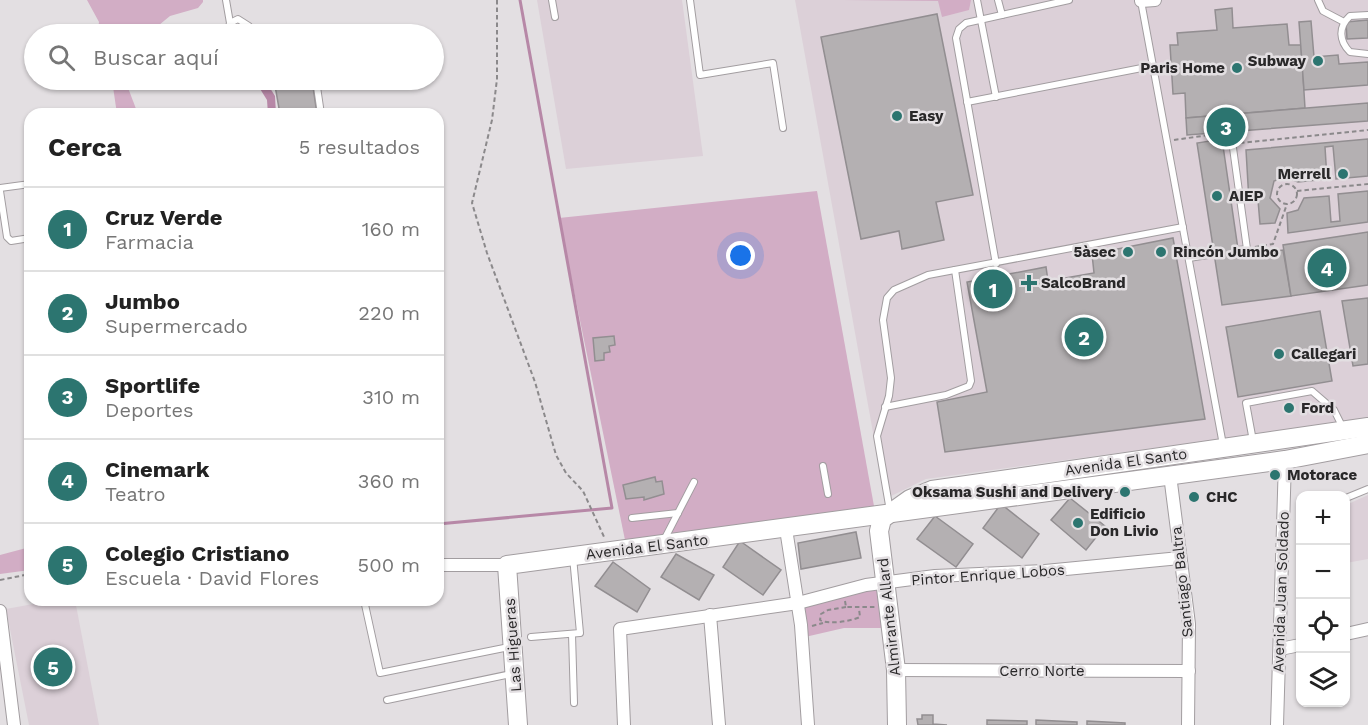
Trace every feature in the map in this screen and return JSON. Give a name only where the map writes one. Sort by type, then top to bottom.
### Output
[{"type":"main road","name":"Avenida El Santo","points":[[890,512],[932,490],[1368,427]]},
{"type":"main road","points":[[1259,444],[1284,460]]},
{"type":"main road","name":"Avenida El Santo","points":[[507,565],[1284,460],[1368,444]]},
{"type":"main road","name":"Almirante Allard","points":[[890,512],[882,519],[879,531],[896,670],[897,725]]},
{"type":"main road","name":"Las Higueras","points":[[507,565],[518,725]]},
{"type":"street","points":[[1140,1],[1155,0]]},
{"type":"street","name":"Avenida Juan Soldado","points":[[1277,725],[1284,460]]},
{"type":"street","name":"Santiago Baltra","points":[[1170,475],[1189,624],[1188,725]]},
{"type":"street","points":[[786,529],[798,603],[808,725]]},
{"type":"street","name":"Pintor Enrique Lobos","points":[[624,725],[620,628],[798,603],[866,585],[935,576],[1045,571],[1180,558]]},
{"type":"street","name":"Avenida El Santo","points":[[444,565],[507,565]]},
{"type":"street","points":[[0,611],[14,725]]},
{"type":"street","points":[[710,615],[719,725]]},
{"type":"street","points":[[1350,633],[1368,629]]},
{"type":"street","points":[[1280,649],[1296,646]]},
{"type":"street","name":"Cerro Norte","points":[[896,670],[1189,671]]},
{"type":"lane","points":[[226,0],[230,23],[243,20],[247,24]]},
{"type":"lane","points":[[552,0],[555,17]]},
{"type":"lane","points":[[690,0],[700,75],[773,63],[783,128]]},
{"type":"lane","points":[[977,0],[996,96]]},
{"type":"lane","points":[[999,0],[1002,15]]},
{"type":"lane","points":[[996,264],[956,38],[959,29],[966,23],[1070,0]]},
{"type":"lane","points":[[1318,0],[1323,11],[1344,22]]},
{"type":"lane","points":[[1140,1],[1224,449]]},
{"type":"lane","points":[[1368,15],[1350,16],[1344,22],[1341,36],[1350,52],[1368,54]]},
{"type":"lane","points":[[967,102],[1152,66]]},
{"type":"lane","points":[[317,90],[320,108]]},
{"type":"lane","points":[[1233,148],[1247,249],[1238,250]]},
{"type":"lane","points":[[24,185],[0,189],[7,237],[11,241],[24,239]]},
{"type":"lane","points":[[890,512],[877,436],[891,378],[882,320],[887,298],[900,285],[954,270],[996,264],[1182,227]]},
{"type":"lane","points":[[1189,258],[1214,254]]},
{"type":"lane","points":[[885,407],[946,395],[969,386],[971,381],[954,270]]},
{"type":"lane","points":[[1259,444],[1246,403],[1312,391],[1334,410],[1344,431]]},
{"type":"lane","points":[[824,466],[828,494]]},
{"type":"lane","points":[[662,544],[694,482]]},
{"type":"lane","points":[[1350,496],[1368,489]]},
{"type":"lane","points":[[632,518],[678,513]]},
{"type":"lane","points":[[531,637],[580,633],[573,556]]},
{"type":"lane","points":[[365,606],[380,673],[513,646]]},
{"type":"lane","points":[[572,634],[574,704]]},
{"type":"lane","points":[[387,700],[515,673]]},
{"type":"path","points":[[497,0],[498,79],[492,120],[472,203],[535,382],[556,455],[591,506],[610,551]]},
{"type":"path","points":[[1167,142],[1216,134],[1236,146],[1239,143],[1368,130]]},
{"type":"path","points":[[1287,204],[1280,200],[1277,194],[1280,187],[1290,185],[1297,191],[1368,184]]},
{"type":"path","points":[[1247,249],[1273,244],[1287,204],[1294,201],[1297,191]]},
{"type":"path","points":[[0,580],[24,575]]},
{"type":"path","points":[[843,592],[846,607]]},
{"type":"path","points":[[859,609],[860,616],[854,619],[832,623],[820,620],[821,614],[828,610],[846,607],[888,608]]},
{"type":"shaded area","points":[[87,0],[203,0],[198,8],[170,16],[160,24],[99,24]]},
{"type":"shaded area","points":[[537,0],[682,0],[703,156],[566,169]]},
{"type":"shaded area","points":[[795,0],[1368,0],[1368,419],[926,479],[885,499]]},
{"type":"shaded area","points":[[844,0],[971,0],[969,10],[942,17],[938,1]]},
{"type":"shaded area","points":[[113,90],[129,90],[136,108],[116,108]]},
{"type":"shaded area","points":[[261,90],[271,90],[275,96],[276,108],[268,108],[267,100]]},
{"type":"shaded area","points":[[817,191],[874,506],[625,540],[559,218]]},
{"type":"shaded area","points":[[1368,495],[1368,559],[1350,562],[1350,545],[1350,503]]},
{"type":"shaded area","points":[[24,549],[24,571],[0,574],[0,555]]},
{"type":"shaded area","points":[[880,589],[887,628],[844,628],[805,637],[804,604],[833,600],[861,590]]},
{"type":"shaded area","points":[[24,606],[76,606],[99,725],[29,725],[6,609]]},
{"type":"building","name":"Paris Home","points":[[1232,8],[1233,28],[1287,24],[1289,45],[1301,45],[1305,108],[1186,118],[1185,93],[1173,94],[1170,45],[1178,45],[1177,33],[1217,30],[1215,10]]},
{"type":"building","name":"Easy","points":[[937,14],[973,195],[936,202],[944,240],[902,249],[899,231],[861,239],[821,37]]},
{"type":"building","points":[[1368,20],[1368,38],[1347,39],[1346,22]]},
{"type":"building","points":[[1311,21],[1314,57],[1338,55],[1339,64],[1368,62],[1368,85],[1304,90],[1299,22]]},
{"type":"building","points":[[276,90],[313,90],[316,108],[279,108]]},
{"type":"building","points":[[1368,103],[1368,121],[1187,135],[1186,118]]},
{"type":"building","name":"AIEP","points":[[1222,139],[1239,256],[1283,250],[1291,296],[1222,305],[1197,143]]},
{"type":"building","points":[[1368,139],[1368,176],[1336,179],[1333,146],[1325,147],[1327,179],[1298,182],[1285,177],[1274,181],[1270,198],[1280,209],[1275,223],[1260,224],[1258,200],[1249,201],[1246,150]]},
{"type":"building","points":[[1368,191],[1368,222],[1288,233],[1287,213],[1298,210],[1304,198],[1329,196],[1331,222],[1340,221],[1338,194]]},
{"type":"building","points":[[1368,232],[1368,285],[1291,296],[1283,245]]},
{"type":"building","points":[[1173,238],[1205,419],[945,452],[937,402],[987,392],[967,282],[1046,267],[1048,281],[1094,273],[1092,254]]},
{"type":"building","points":[[1368,298],[1368,364],[1353,366],[1342,301]]},
{"type":"building","name":"Callegari","points":[[1320,311],[1332,381],[1238,397],[1226,327]]},
{"type":"building","points":[[614,336],[615,345],[609,346],[610,352],[604,353],[604,360],[595,361],[593,338]]},
{"type":"building","points":[[655,477],[656,482],[662,481],[664,494],[644,500],[644,497],[626,499],[623,485]]},
{"type":"building","name":"Edificio Don Livio","points":[[1070,498],[1105,526],[1086,550],[1051,520]]},
{"type":"building","points":[[1001,504],[1039,534],[1022,558],[983,528]]},
{"type":"building","points":[[935,516],[973,544],[956,567],[917,539]]},
{"type":"building","points":[[856,532],[861,558],[801,569],[798,543]]},
{"type":"building","points":[[740,541],[781,570],[763,595],[723,567]]},
{"type":"building","points":[[676,554],[714,575],[699,600],[661,577]]},
{"type":"building","points":[[613,562],[650,589],[637,612],[595,586]]},
{"type":"building","points":[[922,715],[933,715],[933,724],[947,725],[918,725],[917,719],[922,719]]},
{"type":"building","points":[[987,720],[1027,721],[1027,725],[987,725]]},
{"type":"building","points":[[1036,720],[1077,722],[1077,725],[1036,725]]},
{"type":"building","points":[[1087,721],[1125,723],[1125,725],[1087,725]]},
{"type":"waterway","points":[[444,523],[612,508],[520,0]]},
{"type":"place","name":"Subway","points":[[1318,61]]},
{"type":"place","name":"Paris Home","points":[[1237,68]]},
{"type":"place","name":"Easy","points":[[897,116]]},
{"type":"place","name":"Sportlife","points":[[1226,127]]},
{"type":"place","name":"Merrell","points":[[1343,174]]},
{"type":"place","name":"AIEP","points":[[1217,196]]},
{"type":"place","name":"5àsec","points":[[1128,252]]},
{"type":"place","name":"Rincón Jumbo","points":[[1161,252]]},
{"type":"place","name":"Cinemark","points":[[1327,268]]},
{"type":"place","name":"SalcoBrand","points":[[1029,283]]},
{"type":"place","name":"Cruz Verde","points":[[993,289]]},
{"type":"place","name":"Jumbo","points":[[1084,337]]},
{"type":"place","name":"Callegari","points":[[1279,354]]},
{"type":"place","name":"Ford","points":[[1289,408]]},
{"type":"place","name":"Motorace","points":[[1275,475]]},
{"type":"place","name":"Oksama Sushi and Delivery","points":[[1125,492]]},
{"type":"place","name":"CHC","points":[[1194,497]]},
{"type":"place","name":"Edificio Don Livio","points":[[1078,523]]},
{"type":"place","name":"Colegio Cristiano","points":[[53,667]]}]
